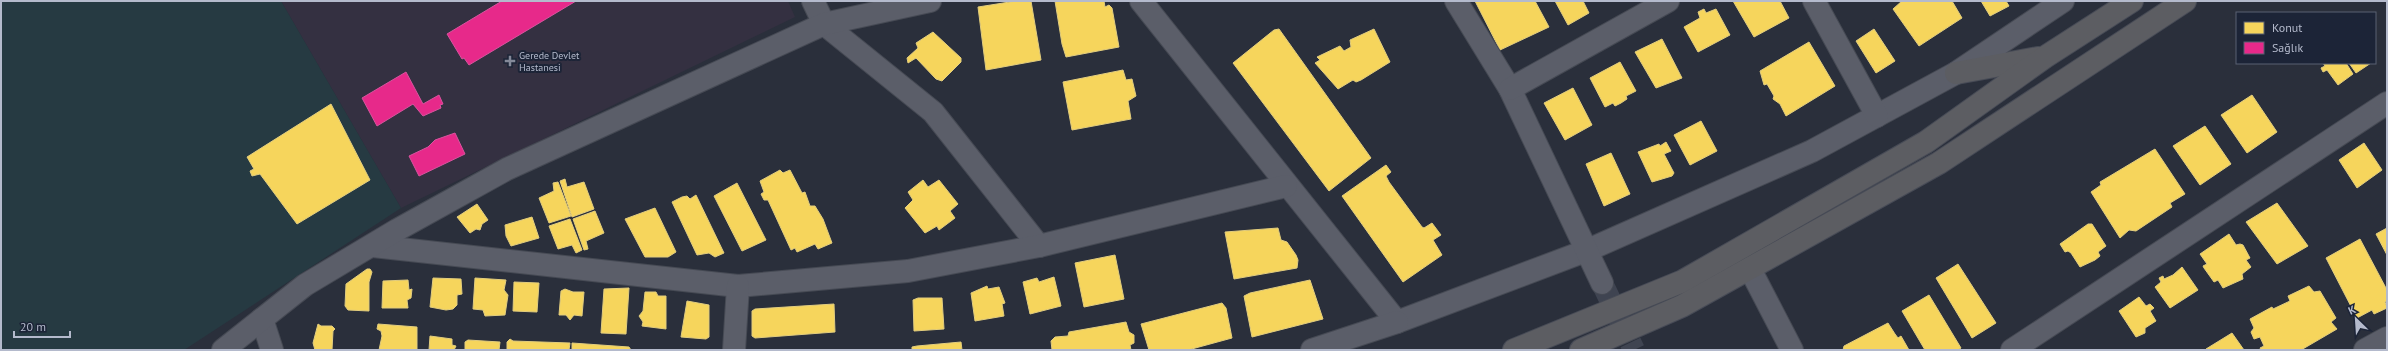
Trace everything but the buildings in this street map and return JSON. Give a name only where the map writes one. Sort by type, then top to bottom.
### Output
[{"type":"highway","points":[[1514,350],[1683,281],[1926,142],[2045,57],[2132,1]]},
{"type":"highway","points":[[1581,350],[1682,306],[1939,163],[2185,1]]},
{"type":"highway","points":[[1956,73],[2045,57]]},
{"type":"street","points":[[813,1],[824,24],[934,112],[1039,246]]},
{"type":"street","points":[[223,350],[305,285],[373,246],[397,230],[507,169],[824,24],[930,1]]},
{"type":"street","points":[[1141,1],[1286,186],[1397,322]]},
{"type":"street","points":[[1456,1],[1510,89],[1588,250],[1602,283]]},
{"type":"street","points":[[1510,89],[1668,1]]},
{"type":"street","points":[[1814,1],[1877,116]]},
{"type":"street","points":[[1312,350],[1397,322],[1588,250],[1812,151],[1956,73],[2063,1]]},
{"type":"street","points":[[2012,350],[2385,110]]},
{"type":"street","points":[[373,246],[738,286],[908,271],[1039,246],[1286,186]]},
{"type":"street","points":[[1750,269],[1792,350]]},
{"type":"street","points":[[734,350],[738,286]]},
{"type":"street","points":[[262,319],[272,350]]},
{"type":"street","points":[[2365,350],[2387,338]]},
{"type":"shaded area","points":[[1,1],[281,1],[401,208],[184,350],[1,350]]},
{"type":"shaded area","name":"Gerede Devlet Hastanesi","points":[[281,1],[788,1],[795,17],[401,208]]},
{"type":"tunnel","points":[[1602,283],[1634,350]]},
{"type":"place","name":"Gerede Devlet Hastanesi","points":[[510,61]]}]
